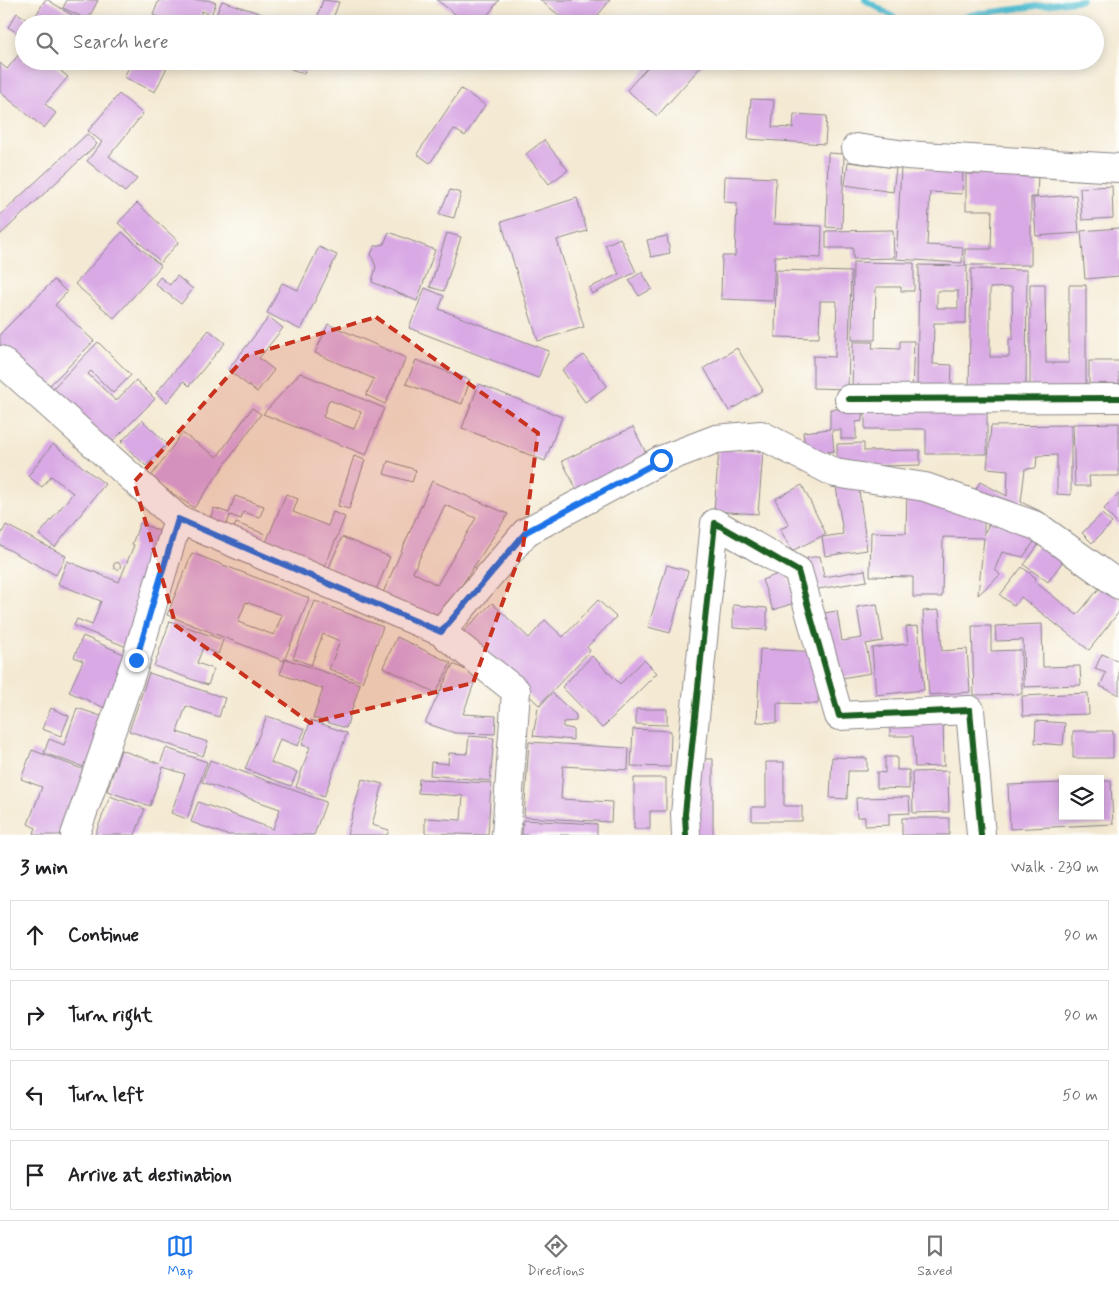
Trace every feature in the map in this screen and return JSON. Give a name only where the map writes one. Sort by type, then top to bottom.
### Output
[{"type":"street","points":[[856,148],[954,159],[1119,168]]},
{"type":"street","points":[[0,360],[178,519],[441,632],[516,691],[506,835]]},
{"type":"street","points":[[849,399],[1119,398]]},
{"type":"street","points":[[441,632],[526,532],[661,460],[716,439],[761,435],[835,473],[925,486],[1037,526],[1119,584]]},
{"type":"street","points":[[75,835],[136,660],[178,519]]},
{"type":"street","points":[[686,835],[686,804],[715,523],[798,571],[839,716],[970,710],[981,835]]},
{"type":"highlighted area","points":[[376,317],[538,433],[523,547],[473,683],[310,723],[176,626],[134,482],[246,356]]},
{"type":"building","points":[[45,0],[48,0],[72,15],[36,15]]},
{"type":"building","points":[[67,0],[98,0],[90,15],[78,15],[63,8]]},
{"type":"building","points":[[159,0],[208,0],[216,3],[211,15],[202,11],[200,15],[153,15]]},
{"type":"building","points":[[323,0],[339,2],[334,15],[318,15]]},
{"type":"building","points":[[437,0],[499,0],[488,15],[456,15]]},
{"type":"building","points":[[540,0],[610,0],[598,15],[559,15]]},
{"type":"building","points":[[222,1],[265,15],[216,15]]},
{"type":"building","points":[[15,16],[15,31],[8,27]]},
{"type":"building","points":[[15,59],[15,70],[60,70],[68,77],[45,104],[56,113],[44,128],[0,92],[0,63],[7,69]]},
{"type":"building","points":[[128,70],[166,70],[155,92],[124,77]]},
{"type":"building","points":[[294,70],[305,70],[304,74]]},
{"type":"building","points":[[645,70],[698,70],[657,116],[627,90]]},
{"type":"building","points":[[461,89],[485,105],[465,136],[454,129],[430,163],[417,154]]},
{"type":"building","points":[[119,94],[143,114],[109,156],[137,179],[125,192],[87,161],[102,142],[88,131]]},
{"type":"building","points":[[751,99],[774,100],[772,127],[793,128],[794,114],[827,116],[825,144],[748,139]]},
{"type":"building","points":[[87,134],[97,144],[0,235],[0,215]]},
{"type":"building","points":[[544,140],[568,170],[549,184],[526,154]]},
{"type":"building","points":[[828,153],[844,154],[842,228],[826,227]]},
{"type":"building","points":[[848,162],[896,168],[893,192],[845,185]]},
{"type":"building","points":[[901,168],[963,171],[962,194],[930,192],[927,245],[963,247],[962,263],[896,259]]},
{"type":"building","points":[[966,174],[1038,174],[1037,197],[1031,197],[1031,265],[965,265],[965,249],[991,249],[992,210],[966,210]]},
{"type":"building","points":[[725,176],[776,178],[774,224],[822,226],[821,258],[775,256],[773,301],[721,299],[722,256],[735,256],[737,203],[724,202]]},
{"type":"building","points":[[1112,186],[1113,218],[1082,220],[1080,188]]},
{"type":"building","points":[[450,190],[461,193],[454,218],[439,214]]},
{"type":"building","points":[[1076,195],[1079,233],[1036,236],[1033,198]]},
{"type":"building","points":[[577,198],[587,231],[557,240],[584,327],[538,341],[501,222]]},
{"type":"building","points":[[137,203],[179,242],[161,262],[118,223]]},
{"type":"building","points":[[1119,228],[1119,276],[1085,279],[1081,231]]},
{"type":"building","points":[[893,230],[894,258],[853,259],[853,248],[826,248],[826,231]]},
{"type":"building","points":[[122,232],[161,266],[114,318],[75,284]]},
{"type":"building","points":[[389,232],[435,250],[417,301],[372,282],[376,267],[371,254],[375,246],[384,244]]},
{"type":"building","points":[[447,233],[461,237],[444,291],[430,287]]},
{"type":"building","points":[[667,236],[670,253],[651,257],[647,240]]},
{"type":"building","points":[[620,238],[636,272],[592,294],[589,288],[619,274],[605,245]]},
{"type":"building","points":[[319,247],[337,255],[301,330],[267,313],[282,283],[298,290]]},
{"type":"building","points":[[853,262],[914,263],[914,291],[901,291],[901,287],[876,287],[875,340],[852,340]]},
{"type":"building","points":[[919,265],[967,266],[966,323],[934,323],[933,364],[952,365],[951,389],[917,388]],"holes":[[[937,291],[958,291],[958,308],[937,308]]]},
{"type":"building","points":[[971,269],[1027,270],[1026,389],[969,389]],"holes":[[[1012,287],[1013,339],[1009,339],[1009,357],[990,357],[990,288]]]},
{"type":"building","points":[[776,270],[851,272],[848,389],[813,388],[813,356],[835,357],[837,301],[820,301],[819,338],[775,337]]},
{"type":"building","points":[[642,272],[652,289],[639,296],[629,280]]},
{"type":"building","points":[[177,276],[193,289],[181,304],[155,284],[160,277],[170,285]]},
{"type":"building","points":[[54,280],[67,292],[55,305],[94,341],[48,387],[0,346],[0,334]]},
{"type":"building","points":[[1030,284],[1045,284],[1046,363],[1069,363],[1069,285],[1086,285],[1086,390],[1030,390]]},
{"type":"building","points":[[425,288],[444,296],[439,309],[549,351],[538,378],[409,328]]},
{"type":"building","points":[[269,317],[283,328],[259,358],[274,370],[257,392],[228,370]]},
{"type":"building","points":[[328,324],[406,358],[385,404],[366,395],[374,379],[315,353]]},
{"type":"building","points":[[209,330],[225,343],[189,386],[184,381],[167,402],[156,393]]},
{"type":"building","points":[[900,341],[914,341],[912,390],[852,388],[853,342],[873,342],[872,348],[900,349]]},
{"type":"building","points":[[98,342],[131,375],[113,393],[91,371],[88,374],[116,401],[136,380],[155,399],[110,444],[53,388]]},
{"type":"building","points":[[737,348],[763,390],[729,411],[704,368]]},
{"type":"building","points":[[584,355],[607,386],[585,402],[562,370]]},
{"type":"building","points":[[416,360],[470,380],[462,404],[406,384]]},
{"type":"building","points":[[1089,361],[1119,361],[1119,390],[1089,390]]},
{"type":"building","points":[[300,373],[384,408],[366,455],[263,414]],"holes":[[[329,400],[361,412],[354,429],[323,417]]]},
{"type":"building","points":[[479,384],[562,417],[545,461],[462,428]]},
{"type":"building","points":[[252,408],[261,414],[194,508],[150,478],[182,433],[217,457]]},
{"type":"building","points":[[830,409],[862,409],[862,421],[856,422],[856,439],[841,439],[841,430],[832,430],[834,451],[806,455],[803,432],[830,429]]},
{"type":"building","points":[[865,409],[987,411],[987,454],[926,454],[926,429],[865,429]]},
{"type":"building","points":[[142,420],[167,444],[146,466],[121,442]]},
{"type":"building","points":[[1119,423],[1119,476],[1089,476],[1090,486],[1075,486],[1073,424]]},
{"type":"building","points":[[1071,425],[1071,495],[1057,494],[1057,455],[1037,456],[1036,468],[1025,469],[1021,502],[1044,513],[1039,524],[974,493],[980,482],[1007,496],[1008,470],[987,468],[991,426]]},
{"type":"building","points":[[633,427],[648,457],[578,492],[562,461]]},
{"type":"building","points":[[864,443],[864,451],[920,450],[920,465],[837,467],[837,444]]},
{"type":"building","points":[[53,444],[105,484],[55,547],[39,535],[73,493],[51,476],[42,487],[28,476]]},
{"type":"building","points":[[719,449],[763,452],[758,514],[714,511]]},
{"type":"building","points":[[354,456],[365,460],[349,509],[338,506]]},
{"type":"building","points":[[388,461],[416,470],[412,482],[384,474]]},
{"type":"building","points":[[432,481],[508,514],[436,625],[379,602]],"holes":[[[445,505],[476,518],[437,585],[413,572]]]},
{"type":"building","points":[[858,483],[867,550],[825,556],[822,537],[843,534],[836,486]]},
{"type":"building","points":[[802,485],[826,534],[792,551],[780,529],[789,525],[775,499]]},
{"type":"building","points":[[907,490],[984,501],[984,535],[993,514],[1041,532],[1023,557],[1002,552],[995,569],[1000,575],[978,595],[984,538],[943,537],[942,597],[913,597],[913,577],[870,576],[871,532],[906,533]]},
{"type":"building","points":[[286,494],[298,499],[293,512],[328,526],[333,512],[345,517],[323,571],[264,547]]},
{"type":"building","points":[[1119,494],[1119,526],[1104,509]]},
{"type":"building","points":[[235,496],[264,506],[260,517],[243,512],[241,519],[230,515],[224,532],[207,526],[214,508],[229,513]]},
{"type":"building","points":[[1102,514],[1112,523],[1092,543],[1082,533]]},
{"type":"building","points":[[140,523],[172,536],[127,647],[74,626],[77,619],[92,625],[101,601],[58,584],[67,561],[119,582],[134,545],[132,544]]},
{"type":"building","points":[[236,523],[265,534],[259,550],[230,539]]},
{"type":"building","points":[[6,525],[66,556],[56,575],[0,545],[0,537]]},
{"type":"building","points":[[342,537],[390,557],[373,597],[325,577]]},
{"type":"building","points":[[1044,537],[1068,554],[1048,582],[1024,565]]},
{"type":"building","points":[[192,553],[309,598],[284,661],[167,615]],"holes":[[[246,602],[282,615],[274,635],[238,622]]]},
{"type":"building","points":[[820,556],[824,577],[865,570],[867,581],[812,590],[807,558]]},
{"type":"building","points":[[117,563],[120,566],[117,569],[114,566]]},
{"type":"building","points":[[667,565],[688,571],[670,633],[648,627]]},
{"type":"building","points":[[1022,567],[1036,578],[1034,581],[1077,615],[1102,585],[1119,599],[1119,612],[1089,650],[1021,597],[1014,606],[1000,595]]},
{"type":"building","points":[[786,571],[797,602],[773,610],[762,580]]},
{"type":"building","points":[[598,600],[616,617],[587,647],[590,651],[539,705],[462,633],[492,603],[529,638],[545,620],[563,637]]},
{"type":"building","points":[[315,601],[383,627],[362,682],[329,669],[340,641],[323,634],[311,665],[293,658]]},
{"type":"building","points":[[877,604],[883,641],[866,644],[871,673],[830,680],[818,614],[837,611],[842,641],[862,638],[857,607]]},
{"type":"building","points":[[733,605],[767,608],[767,630],[733,628]]},
{"type":"building","points":[[939,610],[942,651],[967,649],[970,692],[929,695],[923,611]]},
{"type":"building","points":[[170,621],[223,640],[218,654],[203,648],[197,663],[214,669],[208,685],[154,666]]},
{"type":"building","points":[[1042,624],[1043,667],[1080,666],[1081,685],[1024,687],[1023,640],[996,641],[995,626]]},
{"type":"building","points":[[918,626],[924,690],[876,695],[872,648],[908,644],[906,627]]},
{"type":"building","points":[[972,626],[991,626],[991,651],[1021,650],[1022,694],[974,695]]},
{"type":"building","points":[[83,636],[128,656],[105,708],[69,692],[83,661],[74,657]]},
{"type":"building","points":[[397,637],[451,663],[436,693],[383,667]]},
{"type":"building","points":[[760,649],[820,652],[818,704],[777,703],[777,723],[757,722]]},
{"type":"building","points":[[1102,654],[1119,661],[1119,695],[1100,686],[1106,673],[1095,669]]},
{"type":"building","points":[[592,656],[620,684],[644,660],[657,673],[602,728],[562,687]]},
{"type":"building","points":[[286,659],[360,684],[346,728],[313,718],[323,689],[280,674]]},
{"type":"building","points":[[453,664],[477,675],[463,714],[496,716],[495,734],[455,733],[425,723]]},
{"type":"building","points":[[149,673],[225,698],[219,717],[186,706],[177,732],[208,742],[203,756],[129,731]]},
{"type":"building","points":[[552,693],[576,715],[576,721],[563,722],[563,727],[573,729],[573,740],[533,736],[538,708]]},
{"type":"building","points":[[1088,693],[1089,714],[1023,716],[1022,696]]},
{"type":"building","points":[[51,708],[69,716],[61,736],[42,729]]},
{"type":"building","points":[[77,708],[107,718],[89,769],[44,753],[49,739],[64,745]]},
{"type":"building","points":[[636,709],[667,709],[667,725],[636,724]]},
{"type":"building","points":[[267,716],[305,729],[298,746],[280,739],[271,763],[297,772],[291,786],[245,769]]},
{"type":"building","points":[[943,716],[944,766],[915,767],[913,736],[890,736],[890,718]]},
{"type":"building","points":[[311,720],[347,733],[324,797],[296,787],[310,747],[302,745]]},
{"type":"building","points":[[1036,721],[1065,723],[1063,745],[1035,743]]},
{"type":"building","points":[[633,729],[671,731],[670,767],[631,766]]},
{"type":"building","points":[[1073,731],[1113,731],[1113,758],[1073,758]]},
{"type":"building","points":[[469,736],[494,738],[490,781],[430,775],[431,762],[448,764],[449,753],[467,754]]},
{"type":"building","points":[[529,742],[629,748],[628,770],[563,766],[561,799],[612,802],[611,822],[524,817]]},
{"type":"building","points":[[166,748],[207,762],[187,819],[171,813],[185,774],[163,767],[150,806],[107,791],[121,750],[160,764]]},
{"type":"building","points":[[32,750],[90,772],[65,835],[33,835],[36,828],[28,824],[42,787],[21,779]]},
{"type":"building","points":[[832,757],[867,758],[867,771],[848,771],[847,799],[830,798]]},
{"type":"building","points":[[885,757],[897,757],[897,770],[909,770],[909,789],[877,788],[877,772],[885,773]]},
{"type":"building","points":[[681,759],[713,759],[713,835],[682,835]]},
{"type":"building","points":[[210,760],[326,802],[314,835],[227,835],[191,822],[198,802],[273,829],[280,809],[202,782]]},
{"type":"building","points":[[766,762],[784,762],[784,806],[802,806],[802,821],[752,821],[752,807],[766,807]]},
{"type":"building","points":[[948,771],[949,812],[913,813],[912,772]]},
{"type":"building","points":[[634,778],[666,778],[666,811],[650,811],[650,829],[634,829]]},
{"type":"building","points":[[362,779],[383,784],[372,825],[389,830],[387,835],[347,835]]},
{"type":"building","points":[[419,779],[491,783],[488,835],[425,833],[425,818],[461,820],[463,796],[418,793]]},
{"type":"building","points":[[1104,781],[1111,781],[1113,824],[1010,829],[1008,785],[1059,783],[1059,820],[1104,820]]},
{"type":"building","points":[[110,796],[145,809],[135,835],[95,835]]},
{"type":"building","points":[[909,797],[910,813],[889,814],[889,825],[865,826],[865,817],[857,817],[856,798]]},
{"type":"building","points":[[902,818],[949,818],[949,835],[902,835]]},
{"type":"building","points":[[523,820],[597,824],[597,835],[522,835]]},
{"type":"waterway","points":[[865,0],[890,15]]},
{"type":"waterway","points":[[970,15],[1082,0]]},
{"type":"cycle path","points":[[849,399],[1119,398]]},
{"type":"cycle path","points":[[686,835],[685,814],[715,523],[798,571],[839,716],[970,710],[981,835]]},
{"type":"route","points":[[136,660],[178,519],[441,632],[526,532],[661,460]]}]
